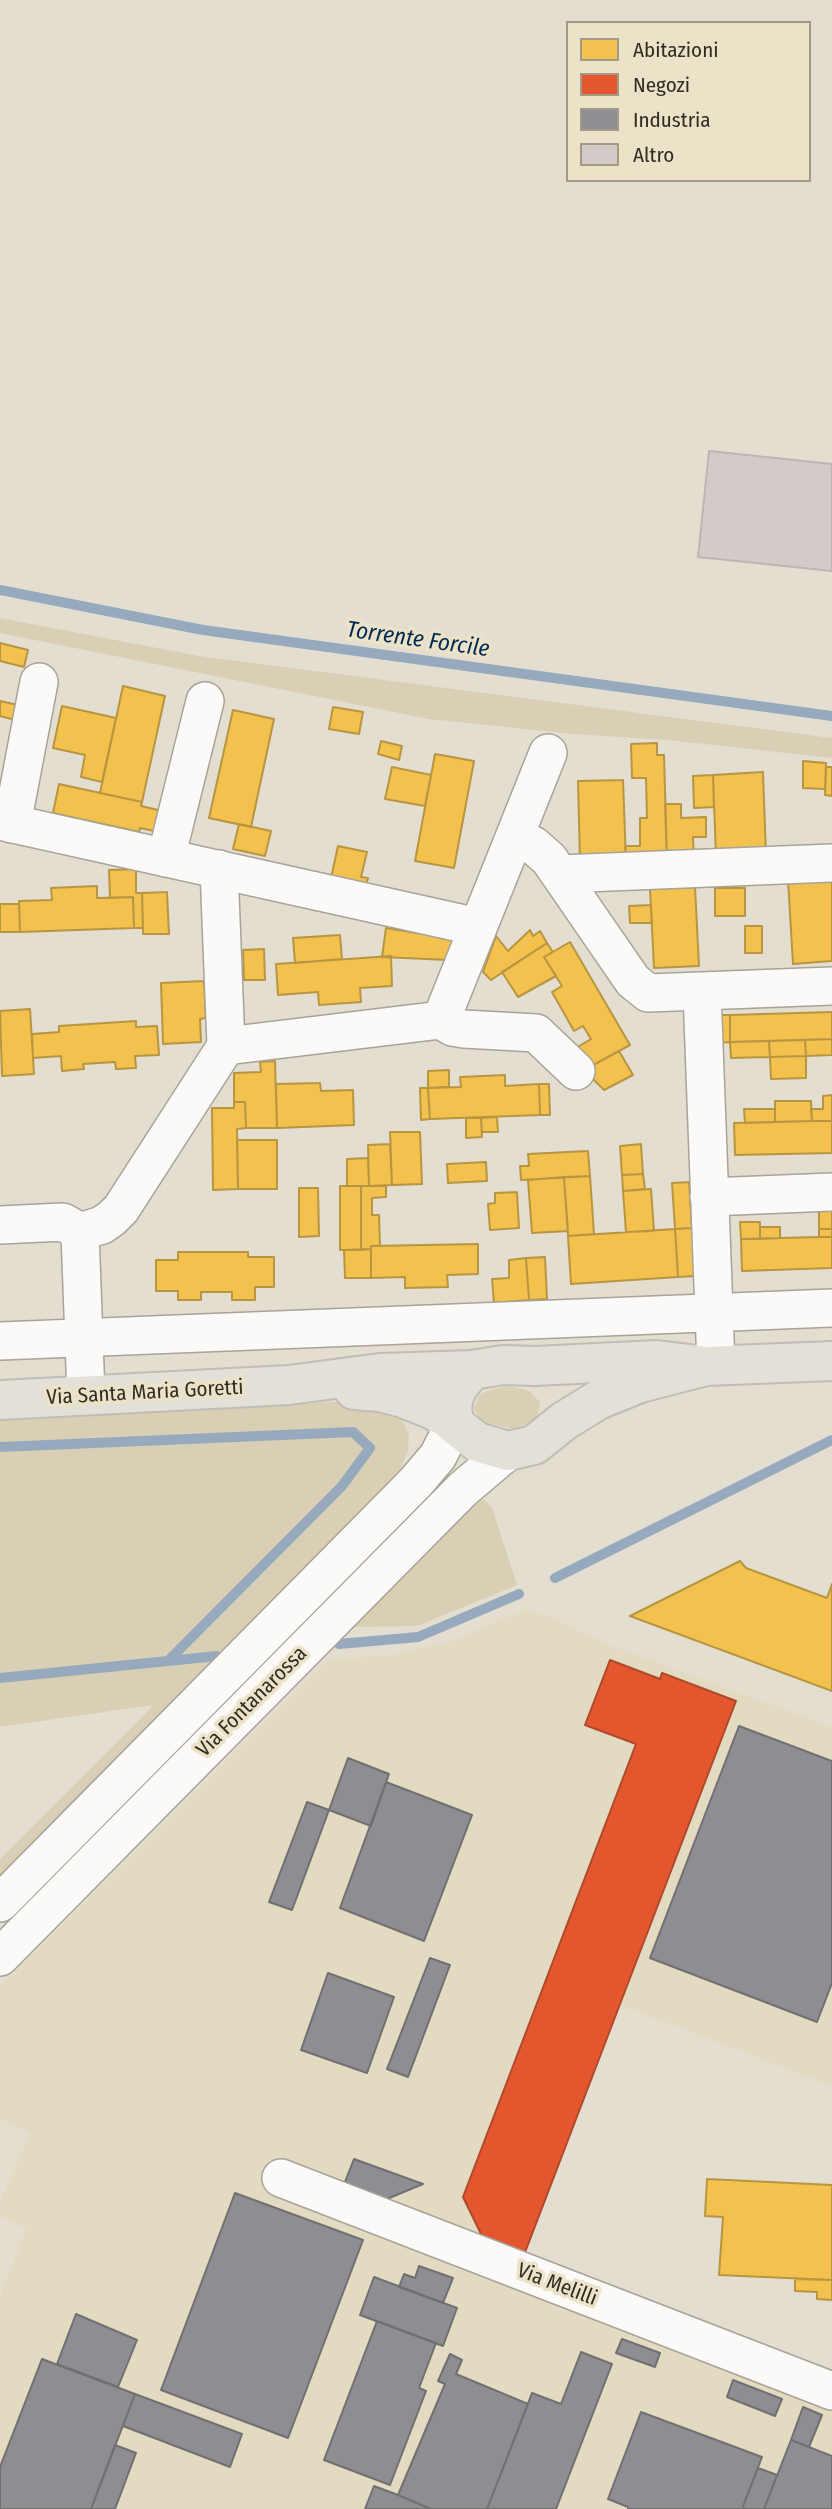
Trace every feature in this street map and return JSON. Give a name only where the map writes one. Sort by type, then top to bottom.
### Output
[{"type":"main road","points":[[289,1385],[380,1373],[472,1370],[503,1365],[657,1360],[711,1366],[832,1361]]},
{"type":"main road","points":[[535,1366],[560,1391],[564,1421]]},
{"type":"main road","points":[[289,1385],[380,1392],[431,1409],[453,1422],[477,1442],[508,1451],[534,1445],[564,1421],[616,1391],[711,1366]]},
{"type":"main road","points":[[453,1422],[454,1396],[472,1370]]},
{"type":"main road","name":"Via Santa Maria Goretti","points":[[0,1400],[289,1385]]},
{"type":"street","points":[[39,682],[6,823],[478,927]]},
{"type":"street","points":[[166,858],[205,701]]},
{"type":"street","points":[[441,1020],[548,753]]},
{"type":"street","points":[[515,838],[533,845],[549,859],[639,987],[648,993],[832,986]]},
{"type":"street","points":[[560,874],[832,863]]},
{"type":"street","points":[[0,1225],[63,1222],[80,1232],[102,1225],[121,1209],[226,1046],[219,869]]},
{"type":"street","points":[[702,992],[714,1313],[711,1366]]},
{"type":"street","points":[[226,1046],[441,1020],[452,1027],[464,1029],[537,1033],[576,1071]]},
{"type":"street","points":[[709,1196],[832,1192]]},
{"type":"street","points":[[80,1232],[86,1395]]},
{"type":"street","points":[[0,1341],[832,1308]]},
{"type":"street","name":"Via Fontanarossa","points":[[0,1903],[416,1482],[438,1456],[453,1422]]},
{"type":"street","name":"Via Fontanarossa","points":[[0,1957],[463,1489],[508,1451]]},
{"type":"street","name":"Via Melilli","points":[[281,2178],[832,2391]]},
{"type":"shaded area","points":[[0,618],[199,656],[832,738],[832,758],[668,740],[572,734],[429,719],[0,633]]},
{"type":"shaded area","points":[[509,1386],[529,1391],[539,1401],[536,1418],[518,1428],[485,1423],[474,1408],[480,1395]]},
{"type":"shaded area","points":[[354,1401],[394,1412],[403,1422],[409,1434],[408,1451],[396,1479],[0,1875],[0,1859],[154,1705],[0,1727],[0,1418]]},
{"type":"shaded area","points":[[474,1500],[485,1500],[492,1508],[517,1585],[417,1626],[351,1627]]},
{"type":"shaded area","points":[[526,1609],[546,1615],[605,1643],[832,1727],[832,2086],[620,2005],[524,2255],[832,2373],[832,2509],[0,2509],[0,2296],[26,2229],[0,2217],[0,2201],[30,2134],[0,2119],[0,1987],[329,1659],[390,1655],[453,1641]]},
{"type":"building: Abitazioni","points":[[0,643],[28,650],[24,667],[0,661]]},
{"type":"building: Abitazioni","points":[[123,686],[165,696],[142,802],[100,793]]},
{"type":"building: Abitazioni","points":[[0,701],[18,705],[15,720],[0,716]]},
{"type":"building: Abitazioni","points":[[62,706],[116,718],[102,782],[81,777],[85,755],[53,748]]},
{"type":"building: Abitazioni","points":[[333,707],[363,712],[359,734],[329,729]]},
{"type":"building: Abitazioni","points":[[233,710],[274,719],[251,827],[209,818]]},
{"type":"building: Abitazioni","points":[[381,741],[402,746],[399,760],[378,754]]},
{"type":"building: Abitazioni","points":[[657,743],[657,755],[664,755],[667,860],[626,861],[625,846],[640,846],[640,818],[647,818],[646,778],[632,778],[631,744]]},
{"type":"building: Abitazioni","points":[[435,754],[474,761],[454,868],[415,861]]},
{"type":"building: Abitazioni","points":[[803,761],[826,763],[825,789],[803,788]]},
{"type":"building: Abitazioni","points":[[392,767],[431,775],[425,806],[385,799]]},
{"type":"building: Abitazioni","points":[[826,767],[832,767],[832,796],[825,795]]},
{"type":"building: Abitazioni","points":[[763,772],[766,855],[716,857],[713,775]]},
{"type":"building: Abitazioni","points":[[713,775],[714,807],[694,808],[693,776]]},
{"type":"building: Abitazioni","points":[[623,780],[626,861],[580,862],[578,781]]},
{"type":"building: Abitazioni","points":[[59,784],[142,802],[141,806],[167,812],[163,833],[140,828],[139,832],[53,813]]},
{"type":"building: Abitazioni","points":[[665,804],[681,804],[681,818],[706,817],[706,837],[693,837],[694,859],[667,860]]},
{"type":"building: Abitazioni","points":[[239,824],[271,831],[265,856],[233,849]]},
{"type":"building: Abitazioni","points":[[338,846],[367,852],[361,877],[368,878],[366,885],[331,878]]},
{"type":"building: Abitazioni","points":[[136,869],[136,893],[142,893],[143,928],[134,928],[133,897],[110,898],[109,870]]},
{"type":"building: Abitazioni","points":[[832,877],[832,961],[793,964],[788,880]]},
{"type":"building: Abitazioni","points":[[97,886],[97,898],[133,897],[134,928],[20,932],[19,901],[52,900],[51,888]]},
{"type":"building: Abitazioni","points":[[695,887],[699,966],[654,968],[650,889]]},
{"type":"building: Abitazioni","points":[[715,888],[745,888],[745,916],[715,916]]},
{"type":"building: Abitazioni","points":[[167,892],[169,934],[143,934],[142,893]]},
{"type":"building: Abitazioni","points":[[0,904],[19,904],[20,932],[0,932]]},
{"type":"building: Abitazioni","points":[[651,905],[652,923],[630,923],[629,906]]},
{"type":"building: Abitazioni","points":[[745,926],[762,926],[762,953],[745,953]]},
{"type":"building: Abitazioni","points":[[386,928],[454,939],[448,960],[382,957]]},
{"type":"building: Abitazioni","points":[[530,930],[533,936],[540,931],[547,943],[491,980],[483,972],[496,936],[508,951]]},
{"type":"building: Abitazioni","points":[[340,935],[342,959],[295,963],[293,938]]},
{"type":"building: Abitazioni","points":[[570,942],[630,1045],[584,1070],[566,1054],[591,1039],[583,1026],[574,1031],[552,992],[562,986],[544,957]]},
{"type":"building: Abitazioni","points":[[547,943],[553,952],[544,957],[556,976],[518,997],[502,972]]},
{"type":"building: Abitazioni","points":[[264,949],[265,980],[244,980],[243,950]]},
{"type":"building: Abitazioni","points":[[391,956],[392,986],[360,988],[361,1002],[319,1005],[318,992],[278,995],[276,964]]},
{"type":"building: Abitazioni","points":[[204,981],[206,1018],[200,1019],[201,1042],[163,1044],[161,983]]},
{"type":"building: Abitazioni","points":[[30,1009],[34,1074],[2,1076],[0,1011]]},
{"type":"building: Abitazioni","points":[[832,1012],[832,1039],[730,1042],[730,1015]]},
{"type":"building: Abitazioni","points":[[716,1015],[730,1015],[730,1042],[717,1043]]},
{"type":"building: Abitazioni","points":[[136,1021],[136,1027],[157,1026],[159,1055],[135,1056],[136,1068],[116,1069],[115,1062],[83,1064],[84,1069],[62,1071],[61,1056],[33,1058],[32,1034],[59,1032],[59,1026]]},
{"type":"building: Abitazioni","points":[[832,1039],[832,1055],[806,1056],[805,1040]]},
{"type":"building: Abitazioni","points":[[805,1040],[806,1056],[770,1057],[769,1041]]},
{"type":"building: Abitazioni","points":[[769,1041],[770,1057],[731,1058],[730,1042]]},
{"type":"building: Abitazioni","points":[[619,1051],[633,1075],[604,1090],[584,1070]]},
{"type":"building: Abitazioni","points":[[806,1056],[806,1078],[771,1079],[770,1057]]},
{"type":"building: Abitazioni","points":[[275,1061],[277,1128],[246,1128],[245,1102],[234,1102],[234,1073],[261,1072],[260,1062]]},
{"type":"building: Abitazioni","points":[[449,1070],[449,1087],[428,1088],[428,1071]]},
{"type":"building: Abitazioni","points":[[505,1075],[505,1086],[539,1084],[540,1115],[430,1119],[428,1088],[461,1087],[460,1077]]},
{"type":"building: Abitazioni","points":[[320,1083],[321,1091],[353,1090],[354,1125],[277,1128],[276,1084]]},
{"type":"building: Abitazioni","points":[[539,1084],[549,1084],[550,1115],[540,1115]]},
{"type":"building: Abitazioni","points":[[420,1088],[428,1088],[430,1119],[421,1120]]},
{"type":"building: Abitazioni","points":[[832,1095],[832,1121],[812,1121],[811,1109],[823,1109],[823,1096]]},
{"type":"building: Abitazioni","points":[[775,1101],[811,1101],[812,1121],[775,1122]]},
{"type":"building: Abitazioni","points":[[234,1102],[245,1102],[246,1128],[237,1129],[238,1189],[213,1190],[212,1108],[234,1108]]},
{"type":"building: Abitazioni","points":[[744,1109],[775,1109],[775,1122],[745,1123]]},
{"type":"building: Abitazioni","points":[[497,1117],[498,1132],[482,1132],[481,1118]]},
{"type":"building: Abitazioni","points":[[466,1118],[481,1118],[482,1137],[466,1138]]},
{"type":"building: Abitazioni","points":[[832,1121],[832,1153],[735,1155],[734,1123]]},
{"type":"building: Abitazioni","points":[[390,1132],[420,1132],[422,1184],[392,1185]]},
{"type":"building: Abitazioni","points":[[237,1140],[277,1140],[277,1189],[238,1189]]},
{"type":"building: Abitazioni","points":[[390,1144],[392,1185],[369,1186],[368,1145]]},
{"type":"building: Abitazioni","points":[[641,1144],[643,1174],[622,1175],[620,1146]]},
{"type":"building: Abitazioni","points":[[588,1151],[590,1176],[521,1180],[520,1166],[529,1166],[528,1154]]},
{"type":"building: Abitazioni","points":[[368,1158],[369,1186],[347,1186],[347,1159]]},
{"type":"building: Abitazioni","points":[[486,1162],[487,1181],[448,1183],[447,1164]]},
{"type":"building: Abitazioni","points":[[643,1174],[645,1189],[623,1191],[622,1175]]},
{"type":"building: Abitazioni","points":[[590,1176],[594,1234],[568,1236],[564,1177]]},
{"type":"building: Abitazioni","points":[[564,1177],[568,1231],[532,1233],[528,1180]]},
{"type":"building: Abitazioni","points":[[689,1182],[692,1228],[675,1229],[672,1183]]},
{"type":"building: Abitazioni","points":[[340,1186],[361,1186],[361,1250],[340,1250]]},
{"type":"building: Abitazioni","points":[[361,1186],[386,1186],[386,1197],[372,1198],[372,1215],[379,1215],[380,1246],[361,1250]]},
{"type":"building: Abitazioni","points":[[299,1188],[318,1188],[319,1236],[299,1237]]},
{"type":"building: Abitazioni","points":[[651,1189],[654,1231],[626,1232],[623,1191]]},
{"type":"building: Abitazioni","points":[[517,1192],[519,1228],[490,1230],[488,1204],[495,1203],[495,1193]]},
{"type":"building: Abitazioni","points":[[832,1202],[832,1229],[819,1229],[819,1203]]},
{"type":"building: Abitazioni","points":[[740,1222],[760,1222],[760,1239],[741,1239]]},
{"type":"building: Abitazioni","points":[[760,1227],[780,1227],[780,1238],[760,1239]]},
{"type":"building: Abitazioni","points":[[692,1228],[695,1276],[678,1277],[675,1229]]},
{"type":"building: Abitazioni","points":[[675,1229],[678,1277],[571,1284],[568,1236]]},
{"type":"building: Abitazioni","points":[[819,1229],[832,1229],[832,1237],[819,1237]]},
{"type":"building: Abitazioni","points":[[832,1237],[832,1268],[742,1271],[741,1239]]},
{"type":"building: Abitazioni","points":[[478,1244],[478,1274],[447,1275],[448,1287],[405,1288],[405,1277],[371,1278],[371,1246]]},
{"type":"building: Abitazioni","points":[[371,1249],[371,1278],[345,1278],[344,1250]]},
{"type":"building: Abitazioni","points":[[178,1252],[248,1252],[248,1257],[274,1257],[274,1287],[255,1287],[255,1300],[232,1300],[232,1292],[201,1292],[201,1300],[178,1300],[178,1291],[156,1291],[156,1260],[178,1260]]},
{"type":"building: Abitazioni","points":[[545,1257],[547,1299],[529,1300],[526,1258]]},
{"type":"building: Abitazioni","points":[[526,1258],[529,1300],[494,1303],[492,1279],[509,1278],[509,1260]]},
{"type":"building: Abitazioni","points":[[740,1561],[746,1568],[827,1598],[832,1584],[832,1691],[630,1616]]},
{"type":"building: Abitazioni","points":[[707,2179],[832,2185],[832,2280],[719,2275],[723,2217],[705,2216]]},
{"type":"building: Abitazioni","points":[[795,2279],[832,2280],[832,2300],[817,2299],[817,2292],[795,2291]]},
{"type":"building: Negozi","points":[[610,1660],[660,1679],[662,1673],[736,1701],[524,2255],[483,2238],[463,2197],[636,1744],[585,1725]]},
{"type":"building: Industria","points":[[739,1726],[832,1761],[832,1983],[817,2022],[650,1958]]},
{"type":"building: Industria","points":[[348,1758],[389,1774],[371,1826],[329,1810]]},
{"type":"building: Industria","points":[[386,1782],[472,1815],[424,1941],[340,1908]]},
{"type":"building: Industria","points":[[307,1802],[329,1810],[292,1910],[269,1902]]},
{"type":"building: Industria","points":[[430,1958],[450,1965],[408,2077],[387,2069]]},
{"type":"building: Industria","points":[[328,1973],[394,1997],[367,2073],[301,2050]]},
{"type":"building: Industria","points":[[354,2159],[423,2184],[382,2201],[343,2187]]},
{"type":"building: Industria","points":[[235,2193],[363,2240],[288,2438],[161,2390]]},
{"type":"building: Industria","points":[[419,2266],[453,2278],[443,2303],[399,2287],[404,2274],[415,2278]]},
{"type":"building: Industria","points":[[374,2277],[457,2308],[443,2346],[360,2315]]},
{"type":"building: Industria","points":[[76,2314],[137,2340],[118,2387],[57,2364]]},
{"type":"building: Industria","points":[[377,2321],[436,2343],[419,2388],[426,2391],[390,2485],[324,2460]]},
{"type":"building: Industria","points":[[622,2339],[660,2353],[655,2367],[616,2353]]},
{"type":"building: Industria","points":[[581,2352],[612,2364],[556,2509],[487,2509],[532,2393],[561,2404]]},
{"type":"building: Industria","points":[[450,2354],[462,2360],[456,2374],[528,2404],[487,2509],[431,2509],[398,2495],[445,2384],[438,2381]]},
{"type":"building: Industria","points":[[42,2359],[135,2394],[91,2509],[0,2509],[0,2467]]},
{"type":"building: Industria","points":[[733,2380],[782,2399],[775,2416],[727,2397]]},
{"type":"building: Industria","points":[[135,2394],[242,2434],[230,2467],[123,2426]]},
{"type":"building: Industria","points":[[803,2407],[822,2415],[809,2447],[791,2440]]},
{"type":"building: Industria","points":[[641,2412],[762,2457],[742,2509],[628,2509],[608,2499]]},
{"type":"building: Industria","points":[[791,2440],[832,2456],[832,2509],[764,2509]]},
{"type":"building: Industria","points":[[115,2445],[136,2453],[115,2509],[91,2509]]},
{"type":"building: Industria","points":[[758,2468],[777,2475],[764,2509],[742,2509]]},
{"type":"building: Industria","points":[[374,2486],[398,2495],[431,2509],[365,2509]]},
{"type":"building: Altro","points":[[709,451],[832,464],[832,571],[698,557]]},
{"type":"waterway","name":"Torrente Forcile","points":[[0,590],[203,630],[832,716]]},
{"type":"waterway","points":[[0,1447],[353,1432],[370,1448],[342,1486],[168,1661]]},
{"type":"waterway","points":[[555,1578],[832,1440]]},
{"type":"waterway","points":[[339,1644],[418,1637],[519,1594]]},
{"type":"waterway","points":[[0,1678],[217,1656]]}]
